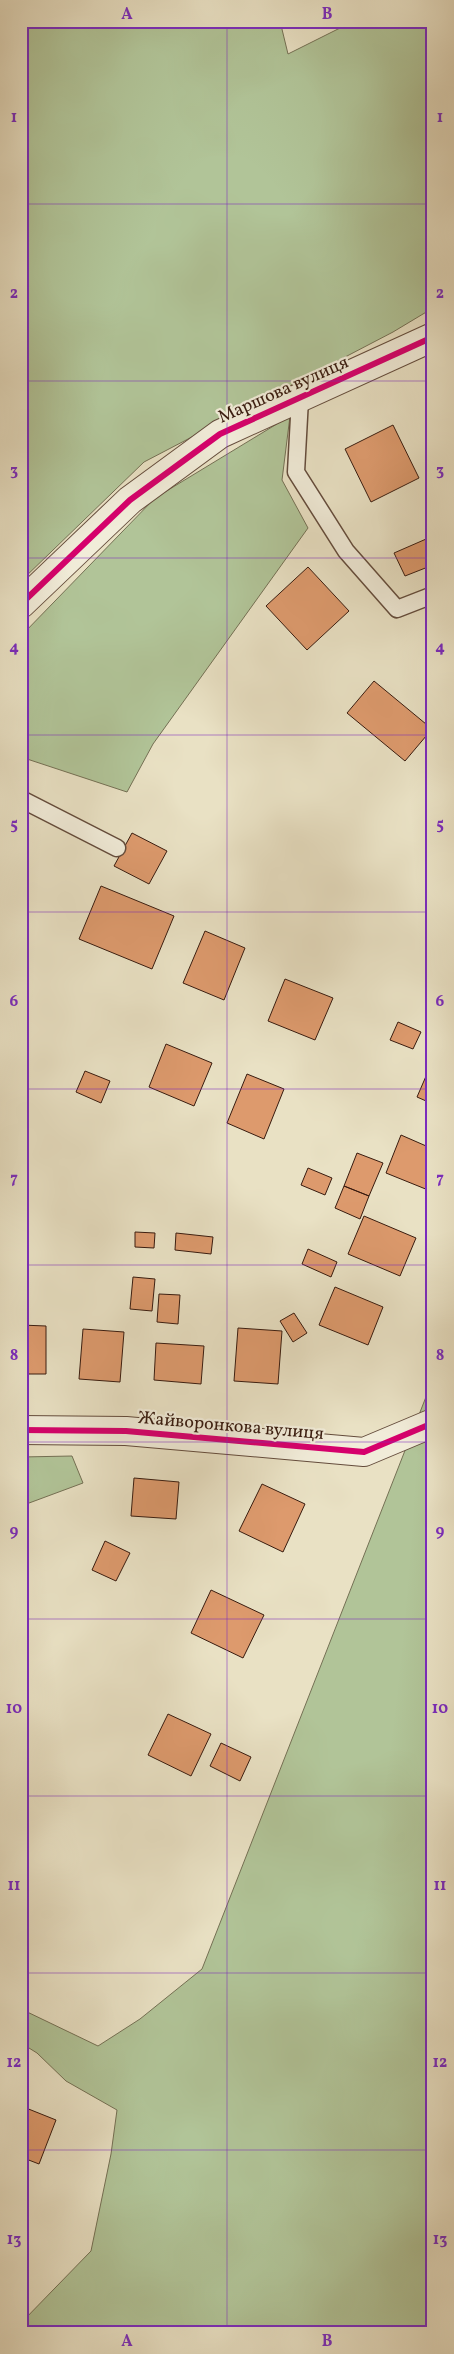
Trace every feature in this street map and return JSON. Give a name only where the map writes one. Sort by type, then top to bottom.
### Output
[{"type":"street","name":"Маршова вулиця","points":[[21,604],[130,500],[220,434],[433,338]]},
{"type":"street","name":"Жайворонкова вулиця","points":[[21,1430],[126,1431],[364,1452],[433,1423]]},
{"type":"lane","points":[[300,399],[296,472],[346,551],[397,609],[433,595]]},
{"type":"lane","points":[[21,800],[117,848]]},
{"type":"green space","points":[[21,21],[280,21],[288,54],[354,21],[433,21],[433,308],[393,332],[144,462],[21,581]]},
{"type":"green space","points":[[290,416],[282,480],[308,528],[153,744],[127,792],[21,757],[21,636],[155,498]]},
{"type":"green space","points":[[433,1379],[433,2333],[21,2333],[21,2323],[91,2251],[111,2154],[117,2110],[66,2081],[37,2053],[21,2043],[21,2009],[98,2046],[140,2019],[202,1969]]},
{"type":"green space","points":[[72,1456],[83,1483],[21,1506],[21,1457]]},
{"type":"building","points":[[393,425],[419,478],[371,502],[345,449]]},
{"type":"building","points":[[433,536],[433,565],[405,576],[394,553]]},
{"type":"building","points":[[308,567],[349,611],[307,650],[266,606]]},
{"type":"building","points":[[433,658],[433,677],[426,661]]},
{"type":"building","points":[[374,681],[432,729],[405,761],[347,713]]},
{"type":"building","points":[[132,833],[167,851],[149,884],[114,866]]},
{"type":"building","points":[[101,886],[174,916],[152,969],[79,939]]},
{"type":"building","points":[[205,931],[245,948],[224,1000],[183,983]]},
{"type":"building","points":[[285,979],[333,998],[315,1040],[268,1021]]},
{"type":"building","points":[[398,1022],[421,1032],[413,1049],[390,1040]]},
{"type":"building","points":[[166,1044],[212,1063],[194,1106],[149,1087]]},
{"type":"building","points":[[433,1060],[433,1104],[417,1097]]},
{"type":"building","points":[[85,1071],[110,1081],[101,1103],[76,1092]]},
{"type":"building","points":[[247,1074],[284,1089],[264,1139],[227,1123]]},
{"type":"building","points":[[401,1135],[433,1149],[433,1192],[386,1173]]},
{"type":"building","points":[[357,1153],[383,1163],[369,1196],[344,1186]]},
{"type":"building","points":[[308,1168],[332,1178],[325,1195],[301,1185]]},
{"type":"building","points":[[344,1186],[369,1196],[360,1219],[335,1208]]},
{"type":"building","points":[[364,1216],[416,1238],[400,1276],[348,1254]]},
{"type":"building","points":[[135,1232],[155,1233],[154,1248],[135,1247]]},
{"type":"building","points":[[176,1233],[213,1237],[211,1254],[175,1250]]},
{"type":"building","points":[[308,1249],[337,1262],[331,1277],[302,1264]]},
{"type":"building","points":[[133,1277],[155,1279],[152,1311],[130,1309]]},
{"type":"building","points":[[335,1287],[383,1307],[368,1345],[319,1325]]},
{"type":"building","points":[[159,1294],[180,1295],[178,1324],[157,1322]]},
{"type":"building","points":[[294,1313],[307,1333],[293,1342],[280,1321]]},
{"type":"building","points":[[21,1325],[46,1326],[46,1374],[21,1374]]},
{"type":"building","points":[[238,1328],[282,1331],[278,1384],[234,1381]]},
{"type":"building","points":[[83,1329],[124,1332],[120,1382],[79,1379]]},
{"type":"building","points":[[156,1343],[204,1346],[201,1384],[154,1380]]},
{"type":"building","points":[[134,1478],[179,1482],[176,1519],[131,1516]]},
{"type":"building","points":[[262,1484],[305,1504],[283,1552],[239,1531]]},
{"type":"building","points":[[105,1541],[130,1553],[116,1581],[92,1570]]},
{"type":"building","points":[[211,1590],[264,1615],[243,1658],[191,1633]]},
{"type":"building","points":[[168,1714],[211,1734],[191,1776],[148,1755]]},
{"type":"building","points":[[221,1743],[251,1757],[240,1781],[210,1766]]},
{"type":"building","points":[[21,2106],[56,2120],[39,2164],[21,2157]]},
{"type":"cycle path","points":[[21,604],[130,500],[220,434],[433,337]]},
{"type":"cycle path","points":[[21,1430],[126,1431],[364,1452],[433,1423]]}]
